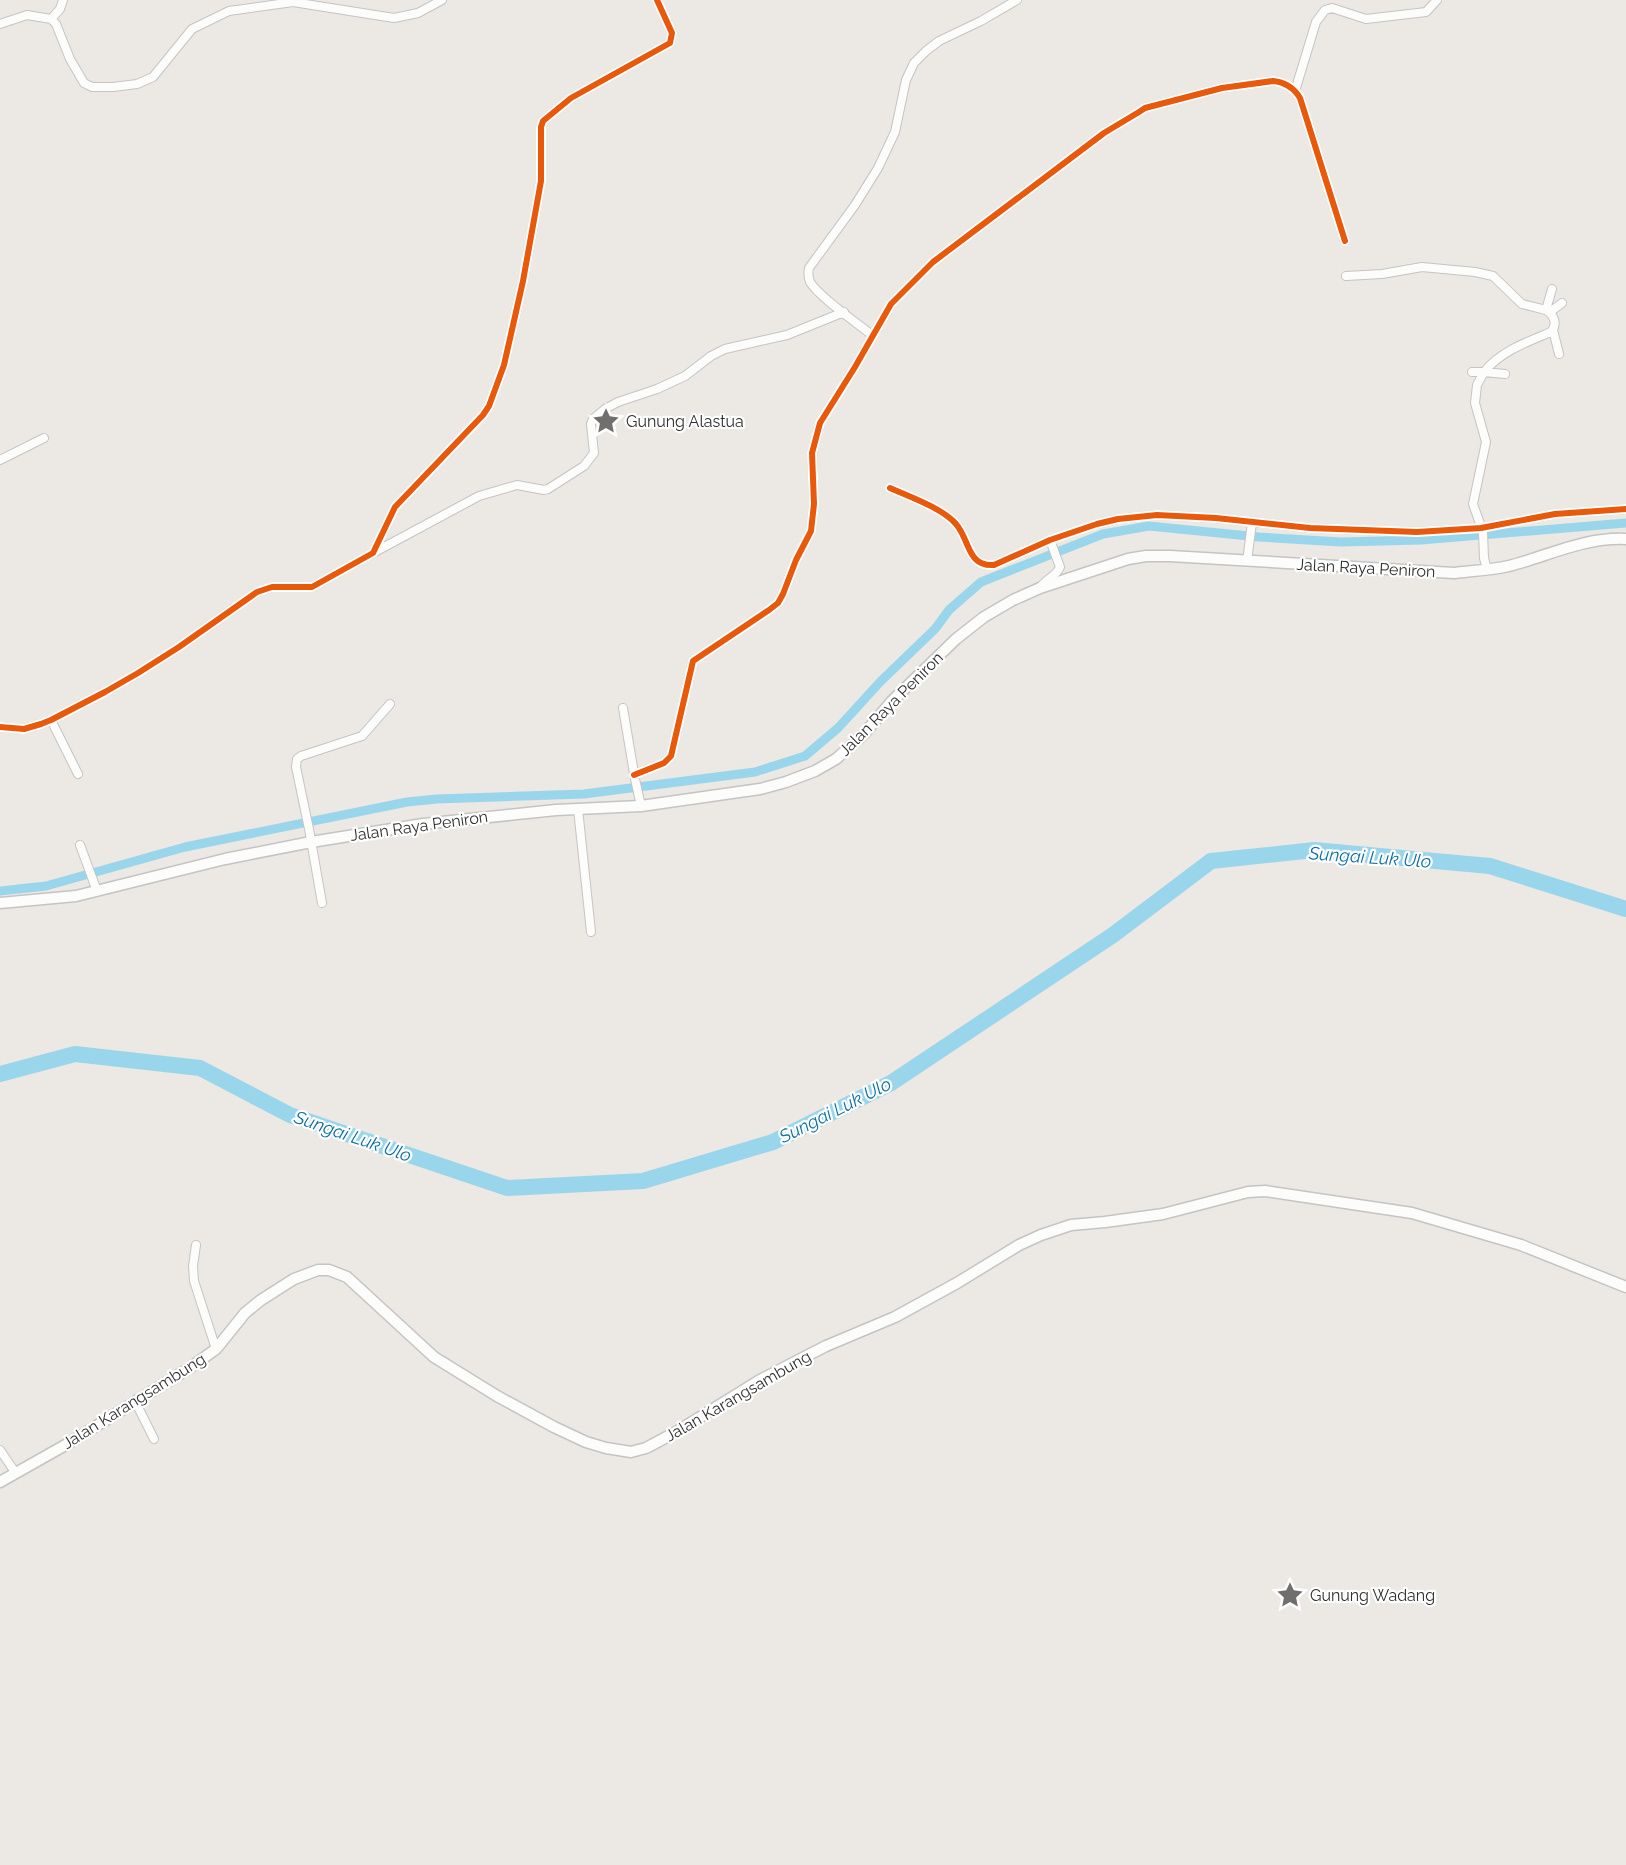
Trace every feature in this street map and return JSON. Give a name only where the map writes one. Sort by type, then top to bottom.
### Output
[{"type":"main road","name":"Jalan Raya Peniron","points":[[0,903],[76,896],[95,886],[311,842],[482,817],[641,806],[760,789],[786,782],[836,759],[864,734],[892,701],[984,617],[1040,588],[1137,557],[1170,556],[1454,573],[1511,565],[1581,543],[1616,538],[1626,539]]},
{"type":"main road","name":"Jalan Karangsambung","points":[[0,1482],[136,1403],[216,1349],[245,1313],[261,1300],[294,1279],[318,1270],[329,1270],[347,1276],[434,1357],[497,1396],[586,1442],[631,1452],[646,1448],[676,1432],[760,1380],[826,1346],[894,1317],[957,1283],[1019,1245],[1041,1235],[1071,1225],[1163,1214],[1248,1192],[1265,1191],[1412,1214],[1521,1245],[1626,1287]]},
{"type":"street","points":[[51,19],[60,9],[63,0]]},
{"type":"street","points":[[0,24],[27,15],[51,19],[56,24],[81,80],[92,87],[113,87],[134,85],[153,77],[192,29],[229,11],[293,2],[394,18],[418,13],[442,0]]},
{"type":"street","points":[[373,553],[394,507],[489,406],[504,365],[523,281],[541,181],[543,121],[572,98],[670,43],[672,32],[657,0]]},
{"type":"street","points":[[872,335],[827,300],[811,284],[809,268],[855,205],[878,168],[895,132],[906,80],[914,63],[939,41],[981,21],[1017,0]]},
{"type":"street","points":[[1295,91],[1316,22],[1325,10],[1332,9],[1366,19],[1426,12],[1437,0]]},
{"type":"street","points":[[635,777],[664,763],[671,756],[693,661],[778,603],[811,531],[814,504],[812,453],[820,423],[891,304],[933,262],[1104,133],[1145,108],[1222,88],[1273,81],[1280,82],[1295,91],[1299,98],[1345,241]]},
{"type":"street","points":[[1346,276],[1382,274],[1422,267],[1493,276],[1522,304],[1548,311],[1555,321],[1553,330],[1559,354]]},
{"type":"street","points":[[1548,311],[1552,289]]},
{"type":"street","points":[[1548,311],[1562,303]]},
{"type":"street","points":[[0,727],[24,729],[41,724],[105,692],[179,647],[257,592],[272,587],[312,587],[492,491],[517,485],[548,489],[584,466],[594,453],[591,424],[593,419],[605,409],[685,376],[711,356],[725,349],[787,335],[844,312]]},
{"type":"street","points":[[1487,570],[1482,530],[1473,504],[1486,442],[1475,403],[1477,385],[1492,362],[1503,354],[1553,330]]},
{"type":"street","points":[[1472,372],[1505,374]]},
{"type":"street","points":[[0,460],[44,438]]},
{"type":"street","points":[[890,488],[948,516],[961,530],[971,553],[980,564],[994,565],[1097,524],[1118,519],[1157,516],[1216,518],[1252,526],[1417,532],[1482,530],[1555,514],[1626,508]]},
{"type":"street","points":[[1247,561],[1252,526]]},
{"type":"street","points":[[1040,588],[1057,573],[1060,567],[1051,543]]},
{"type":"street","points":[[322,903],[296,767],[297,759],[362,736],[390,704]]},
{"type":"street","points":[[623,708],[641,806]]},
{"type":"street","points":[[51,720],[78,774]]},
{"type":"street","points":[[578,809],[591,932]]},
{"type":"street","points":[[80,845],[95,886]]},
{"type":"street","points":[[196,1245],[193,1266],[194,1281],[216,1349]]},
{"type":"street","points":[[136,1403],[154,1439]]},
{"type":"street","points":[[0,1450],[15,1472]]},
{"type":"waterway","points":[[0,891],[46,886],[185,847],[407,802],[584,794],[755,772],[805,756],[838,728],[881,681],[935,629],[949,610],[981,582],[1103,534],[1149,526],[1259,537],[1341,542],[1421,540],[1626,523]]},
{"type":"waterway","name":"Sungai Luk Ulo","points":[[0,1074],[75,1054],[200,1068],[290,1115],[507,1188],[643,1181],[773,1142],[891,1083],[1113,935],[1211,861],[1314,850],[1490,866],[1626,909]]},
{"type":"cycle path","points":[[0,727],[24,729],[51,720],[138,673],[257,592],[272,587],[312,587],[373,553],[395,507],[489,406],[504,365],[523,281],[541,181],[543,121],[571,98],[670,43],[672,33],[657,0]]},
{"type":"cycle path","points":[[634,775],[664,763],[671,756],[693,661],[769,610],[778,603],[783,594],[796,560],[811,531],[814,504],[812,453],[820,423],[891,304],[933,262],[1104,133],[1145,108],[1222,88],[1273,81],[1285,84],[1292,88],[1300,98],[1345,241]]},
{"type":"cycle path","points":[[890,488],[925,503],[950,518],[961,530],[974,557],[979,562],[994,565],[1050,540],[1097,524],[1118,519],[1157,515],[1216,518],[1310,528],[1417,532],[1481,528],[1555,514],[1626,509]]},
{"type":"place","name":"Gunung Alastua","points":[[606,421]]},
{"type":"place","name":"Gunung Wadang","points":[[1290,1595]]}]
